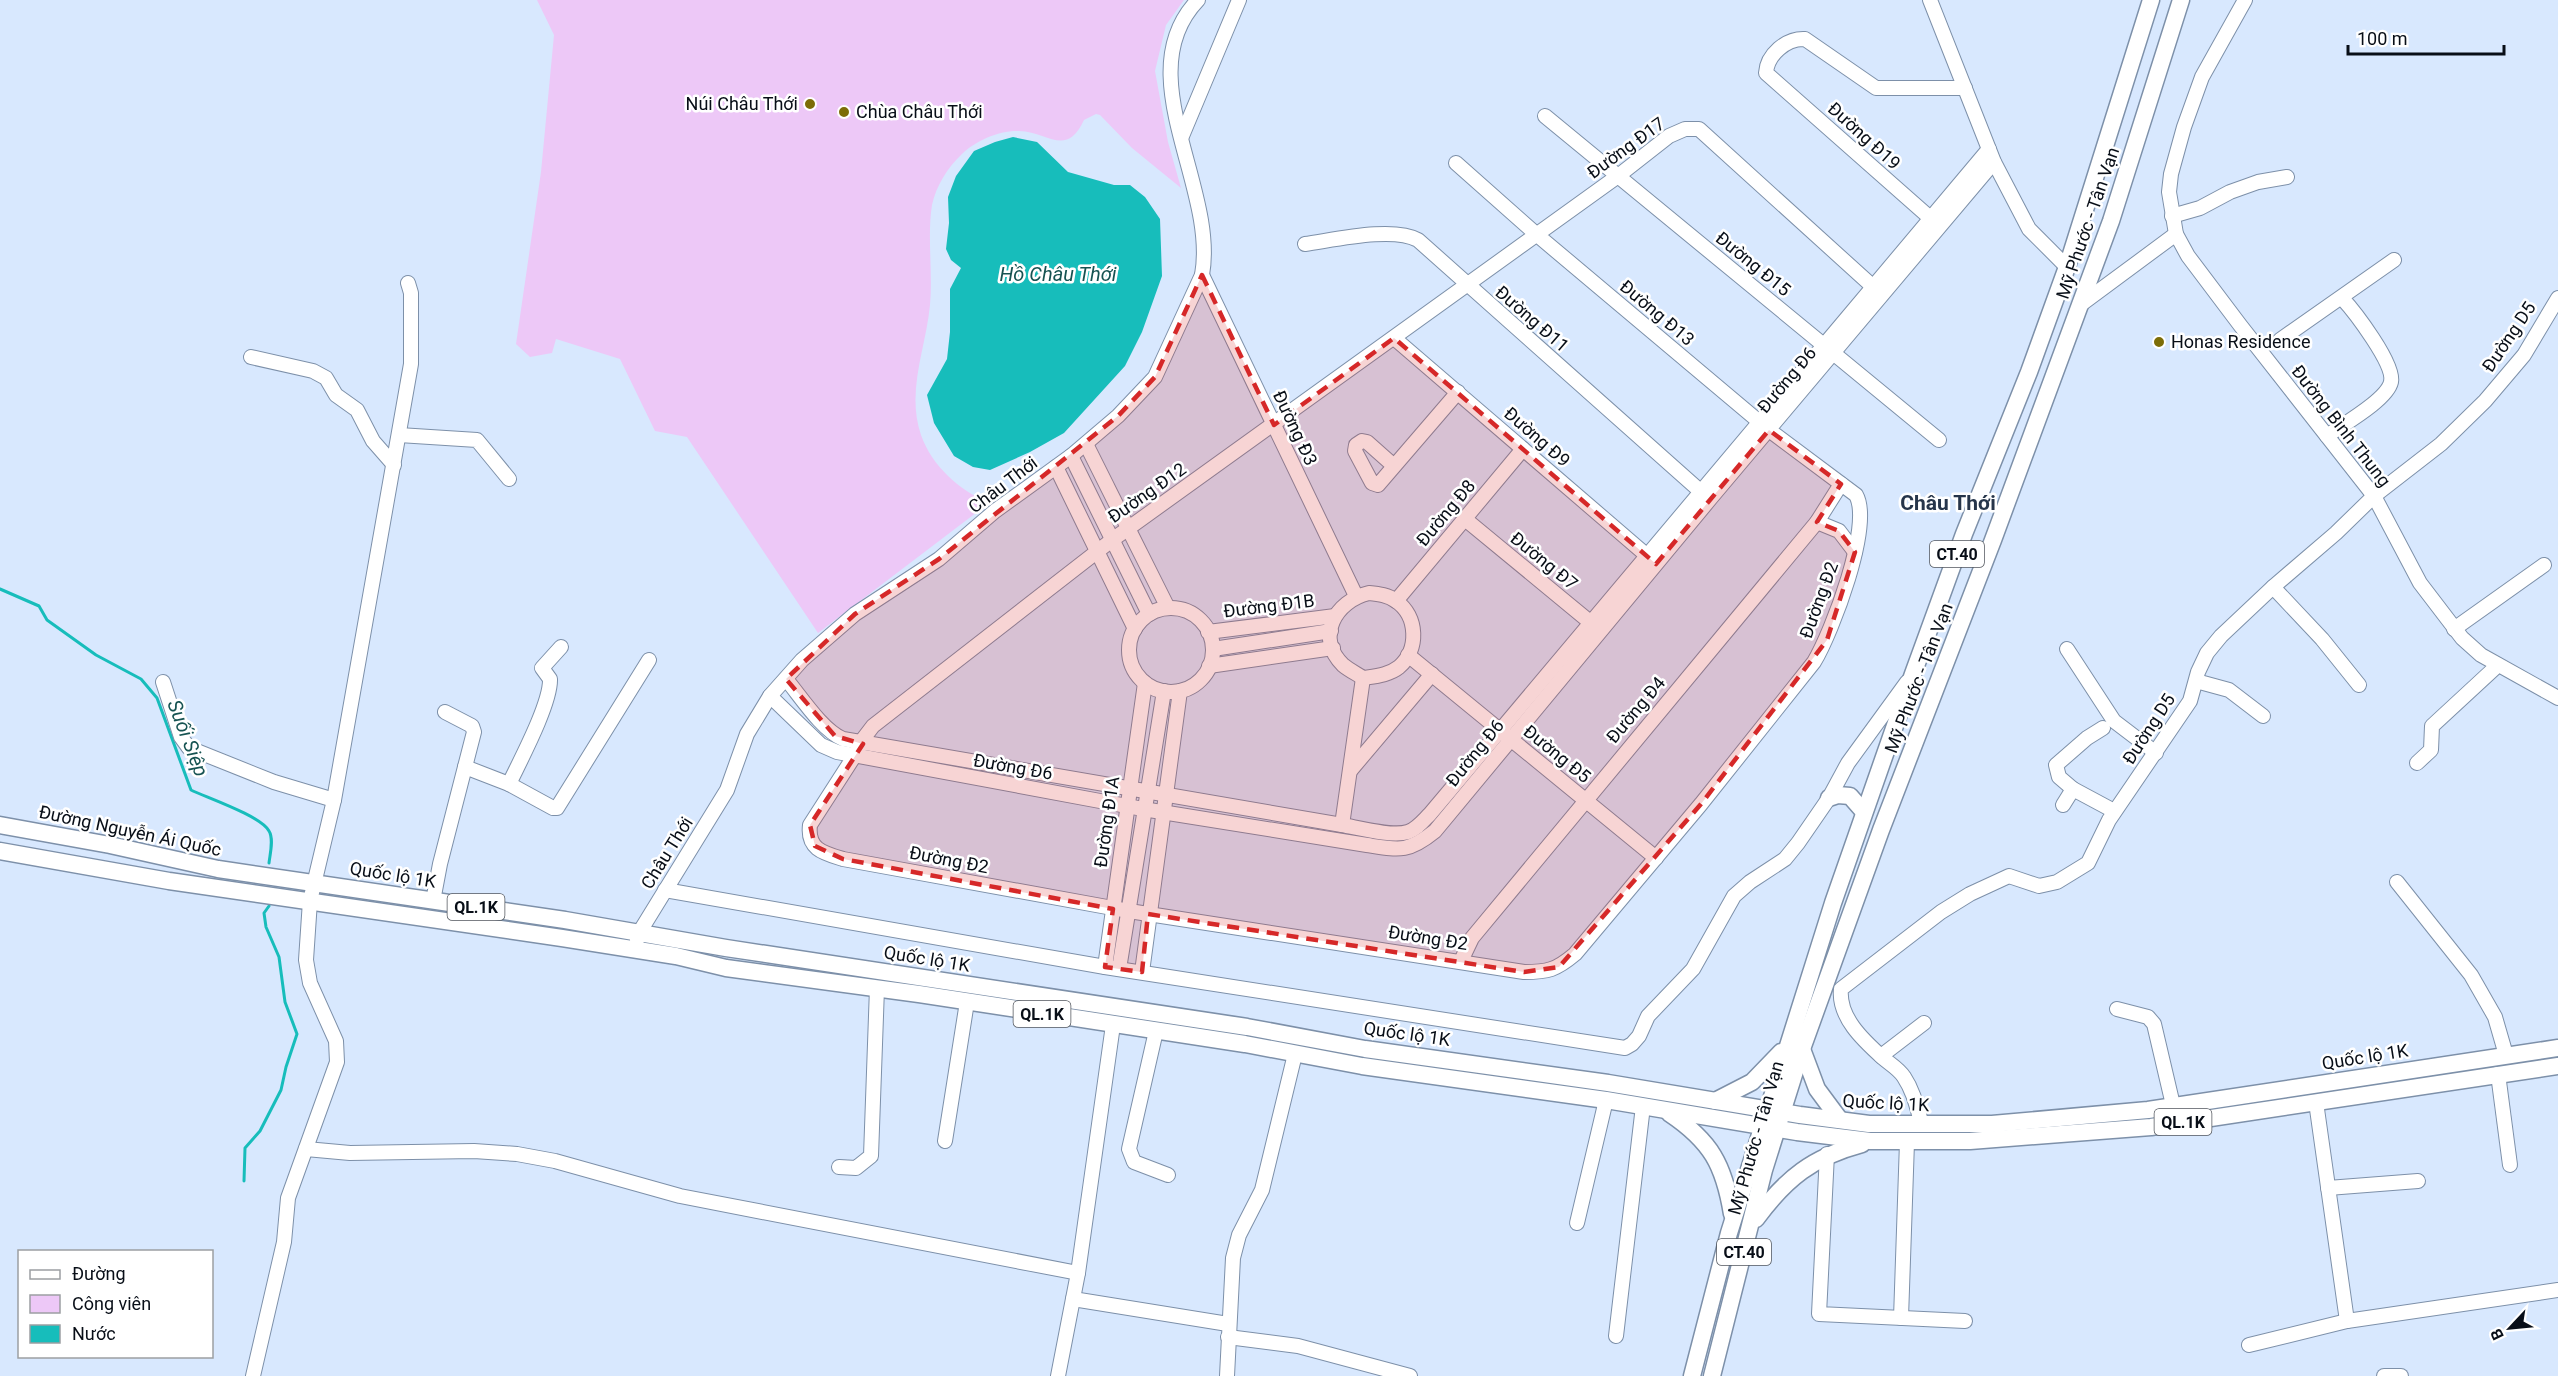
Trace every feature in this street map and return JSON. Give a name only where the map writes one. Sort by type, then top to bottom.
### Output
[{"type":"main road","name":"Mỹ Phước - Tân Vạn","points":[[1692,1376],[1733,1220],[1769,1127],[1864,812],[1964,534],[2030,372],[2067,267],[2151,0]]},
{"type":"main road","name":"Mỹ Phước - Tân Vạn","points":[[1794,1047],[1833,968],[1881,830],[1989,552],[2111,221],[2181,0]]},
{"type":"main road","points":[[2067,267],[2089,280]]},
{"type":"main road","points":[[1829,798],[1838,795],[1850,796],[1864,812]]},
{"type":"main road","name":"Đường Nguyễn Ái Quốc","points":[[0,825],[110,844],[218,869],[253,874]]},
{"type":"main road","name":"Đường Nguyễn Ái Quốc","points":[[0,851],[169,881],[254,892]]},
{"type":"main road","name":"Quốc lộ 1K","points":[[253,874],[433,901],[637,941],[726,968],[877,988],[1504,1088],[1606,1100],[1870,1141],[1981,1141],[2151,1127],[2558,1066]]},
{"type":"main road","name":"Quốc lộ 1K","points":[[254,892],[310,902],[637,941],[1247,1027],[1365,1049],[1608,1083],[1869,1124],[1992,1124],[2148,1110],[2558,1048]]},
{"type":"main road","points":[[1715,1101],[1752,1082],[1794,1047],[1817,1089],[1840,1120]]},
{"type":"main road","points":[[1663,1109],[1703,1139],[1715,1157],[1729,1194],[1733,1220]]},
{"type":"main road","name":"Mỹ Phước - Tân Vạn","points":[[1712,1376],[1751,1227],[1769,1127]]},
{"type":"main road","points":[[1751,1227],[1782,1187],[1795,1175],[1827,1154],[1870,1141]]},
{"type":"street","name":"Châu Thới","points":[[637,941],[665,890],[727,790],[747,734],[770,696],[802,660],[855,614],[939,560],[995,511],[1086,444],[1118,416],[1155,377],[1202,274],[1205,262],[1203,219],[1173,103],[1170,61],[1187,12],[1198,0]]},
{"type":"street","points":[[1182,136],[1239,0]]},
{"type":"street","points":[[1930,0],[1991,156],[2029,229],[2067,267]]},
{"type":"street","name":"Đường Bình Thung","points":[[2245,0],[2207,66],[2187,117],[2171,174],[2169,192],[2176,234],[2188,256],[2374,496],[2420,583],[2454,629],[2481,654],[2558,698]]},
{"type":"street","name":"Đường Đ19","points":[[1934,222],[1766,73],[1767,64],[1772,55],[1797,38],[1805,39],[1876,88],[1965,88]]},
{"type":"street","name":"Đường Đ15","points":[[1545,116],[1939,440]]},
{"type":"street","name":"Đường Đ17","points":[[1467,285],[1618,176],[1669,136],[1685,129],[1699,129],[1877,290]]},
{"type":"street","name":"Đường Đ6","points":[[770,696],[821,745],[837,752],[857,749],[948,759],[1369,830],[1407,832],[1420,826],[1505,734],[1991,156]]},
{"type":"street","name":"Đường Đ13","points":[[1456,163],[1536,234],[1764,426],[1841,484]]},
{"type":"street","points":[[2172,216],[2200,208],[2230,192],[2258,182],[2287,177]]},
{"type":"street","name":"Đường Đ11","points":[[1305,244],[1383,234],[1407,234],[1418,240],[1705,495]]},
{"type":"street","points":[[2080,305],[2176,234]]},
{"type":"street","points":[[2280,340],[2394,260]]},
{"type":"street","name":"Đường Đ3","points":[[1202,274],[1356,596]]},
{"type":"street","points":[[253,1376],[284,1242],[288,1198],[337,1062],[336,1041],[310,982],[306,960],[310,902],[334,800],[411,364],[411,293],[408,283]]},
{"type":"street","name":"Đường Đ12","points":[[857,749],[873,726],[1112,540],[1467,285]]},
{"type":"street","points":[[2327,436],[2382,396],[2391,382],[2390,369],[2384,357],[2342,298]]},
{"type":"street","name":"Đường D5","points":[[1841,989],[1915,930],[1970,894],[2009,876],[2039,886],[2057,882],[2088,863],[2114,811],[2190,701],[2207,653],[2221,636],[2374,496],[2441,444],[2490,396],[2524,355],[2558,298]]},
{"type":"street","name":"Đường Đ9","points":[[1394,338],[1651,560]]},
{"type":"street","points":[[251,357],[313,371],[326,378],[336,395],[357,410],[373,441],[394,465]]},
{"type":"street","points":[[1394,466],[1458,392]]},
{"type":"street","points":[[399,435],[477,440],[509,479]]},
{"type":"street","points":[[1086,444],[1168,608]]},
{"type":"street","name":"Đường Đ8","points":[[1396,601],[1523,449]]},
{"type":"street","points":[[1071,456],[1149,614]]},
{"type":"street","points":[[1056,467],[1135,629]]},
{"type":"street","name":"Đường Đ4","points":[[1461,961],[1472,938],[1584,800],[1817,522],[1841,484]]},
{"type":"street","name":"Đường Đ2","points":[[857,749],[810,825],[808,835],[823,853],[1129,912],[1524,972],[1541,972],[1559,968],[1575,954],[1656,858],[1814,662],[1827,640],[1855,552],[1862,513],[1856,495],[1841,484]]},
{"type":"street","name":"Đường Đ7","points":[[1465,519],[1596,626]]},
{"type":"street","points":[[1817,522],[1839,531],[1855,552]]},
{"type":"street","points":[[2454,629],[2544,565]]},
{"type":"street","points":[[2273,587],[2322,639],[2359,684]]},
{"type":"street","points":[[1370,593],[1383,594],[1396,601],[1406,610],[1412,621],[1414,634],[1408,655],[1398,668],[1388,674],[1363,678],[1343,664],[1333,648],[1331,631],[1335,616],[1346,602],[1356,596],[1370,593]]},
{"type":"street","points":[[1168,608],[1194,615],[1208,632],[1213,649],[1209,666],[1198,682],[1180,691],[1164,692],[1145,683],[1131,663],[1129,652],[1135,629],[1149,614],[1168,608]]},
{"type":"street","name":"Đường Đ1B","points":[[1208,632],[1335,616]]},
{"type":"street","points":[[1271,624],[1277,656]]},
{"type":"street","name":"Đường Đ1B","points":[[1213,649],[1331,631]]},
{"type":"street","points":[[508,784],[530,744],[549,691],[550,679],[542,668],[561,647]]},
{"type":"street","points":[[1209,666],[1333,648]]},
{"type":"street","points":[[2067,649],[2114,721],[2156,753]]},
{"type":"street","name":"Đường Đ5","points":[[1408,655],[1656,858]]},
{"type":"street","points":[[465,766],[557,808],[649,660]]},
{"type":"street","points":[[2417,763],[2433,746],[2432,726],[2498,665]]},
{"type":"street","points":[[1350,772],[1432,674]]},
{"type":"street","points":[[665,890],[1112,968],[1626,1048],[1639,1036],[1647,1016],[1693,969],[1734,896],[1750,882],[1785,859],[1829,798],[1848,763],[1912,674]]},
{"type":"street","points":[[1342,825],[1363,678]]},
{"type":"street","name":"Đường Đ6","points":[[786,679],[835,736],[857,749],[946,774],[1396,850],[1417,845],[1435,831],[1505,734]]},
{"type":"street","points":[[2196,681],[2229,690],[2263,716]]},
{"type":"street","points":[[163,682],[181,737],[189,748],[274,782],[334,800]]},
{"type":"street","name":"Đường Đ1A","points":[[1112,968],[1113,909],[1145,683]]},
{"type":"street","points":[[1142,972],[1148,914],[1180,691]]},
{"type":"street","name":"Đường Đ1A","points":[[1112,968],[1129,912],[1164,692]]},
{"type":"street","points":[[433,901],[440,864],[474,732],[472,726],[445,712]]},
{"type":"street","points":[[2103,728],[2087,738],[2056,765],[2059,777],[2073,789],[2114,811]]},
{"type":"street","points":[[946,774],[948,759]]},
{"type":"street","points":[[1042,790],[1045,775]]},
{"type":"street","points":[[2062,805],[2073,789]]},
{"type":"street","points":[[1438,805],[1449,814]]},
{"type":"street","points":[[1282,831],[1284,815]]},
{"type":"street","points":[[1366,845],[1369,830]]},
{"type":"street","points":[[2397,882],[2471,975],[2495,1017],[2506,1056]]},
{"type":"street","points":[[1833,968],[1841,989],[1840,999],[1845,1015],[1863,1038],[1903,1074],[1913,1092],[1922,1125]]},
{"type":"street","points":[[838,1167],[856,1168],[871,1156],[877,988]]},
{"type":"street","points":[[945,1141],[967,1002]]},
{"type":"street","points":[[2117,1009],[2148,1017],[2154,1024],[2173,1105]]},
{"type":"street","points":[[1881,1056],[1924,1023]]},
{"type":"street","points":[[1058,1376],[1074,1299],[1113,1025]]},
{"type":"street","points":[[1156,1031],[1129,1149],[1134,1162],[1168,1175]]},
{"type":"street","points":[[1227,1376],[1233,1258],[1249,1211],[1262,1190],[1295,1054]]},
{"type":"street","points":[[2499,1074],[2510,1165]]},
{"type":"street","points":[[1577,1223],[1606,1100]]},
{"type":"street","points":[[2316,1102],[2347,1321]]},
{"type":"street","points":[[1616,1336],[1644,1106]]},
{"type":"street","points":[[1901,1318],[1907,1142]]},
{"type":"street","points":[[306,1149],[350,1153],[463,1151],[517,1154],[555,1161],[680,1196],[1078,1273]]},
{"type":"street","points":[[1827,1154],[1819,1314],[1965,1321]]},
{"type":"street","points":[[2328,1188],[2418,1182]]},
{"type":"street","points":[[2249,1345],[2347,1321],[2558,1290]]},
{"type":"street","points":[[1074,1299],[1298,1346],[1410,1376]]},
{"type":"street","points":[[2384,1376],[2401,1376]]},
{"type":"highlighted area","points":[[1202,275],[1274,425],[1394,338],[1656,564],[1769,430],[1841,484],[1817,522],[1839,531],[1855,552],[1827,640],[1701,804],[1559,967],[1524,972],[1148,914],[1142,972],[1105,967],[1113,909],[843,859],[815,846],[810,825],[863,744],[835,736],[786,679],[855,614],[939,559],[1118,416],[1155,377]]},
{"type":"green space","points":[[537,0],[1184,0],[1166,25],[1155,71],[1168,142],[1181,188],[1132,148],[1100,115],[1096,114],[1084,120],[1070,138],[1063,140],[1019,131],[1004,132],[988,137],[962,154],[943,177],[932,205],[930,305],[916,386],[917,419],[926,446],[939,467],[957,484],[989,503],[818,633],[687,437],[655,431],[620,359],[556,339],[552,353],[530,357],[516,344],[541,172],[554,35]]},
{"type":"water","name":"Hồ Châu Thới","points":[[1013,137],[1037,142],[1068,172],[1114,185],[1130,185],[1145,197],[1160,219],[1162,276],[1142,332],[1125,366],[1064,433],[990,470],[973,467],[954,456],[934,423],[927,395],[947,359],[950,332],[950,289],[961,268],[951,260],[946,249],[949,223],[948,197],[956,176],[974,151]]},
{"type":"waterway","name":"Suối Siệp","points":[[0,589],[39,606],[47,620],[96,655],[141,679],[157,698],[191,790],[256,819],[264,825],[271,838],[269,863]]},
{"type":"waterway","name":"Suối Siệp","points":[[244,1181],[245,1148],[260,1131],[281,1090],[297,1034],[285,1002],[279,957],[266,927],[264,913],[269,906]]},
{"type":"place","name":"Núi Châu Thới","points":[[810,104]]},
{"type":"place","name":"Chùa Châu Thới","points":[[844,112]]},
{"type":"place","name":"Honas Residence","points":[[2159,342]]},
{"type":"district","name":"Châu Thới","points":[[1948,503]]}]
